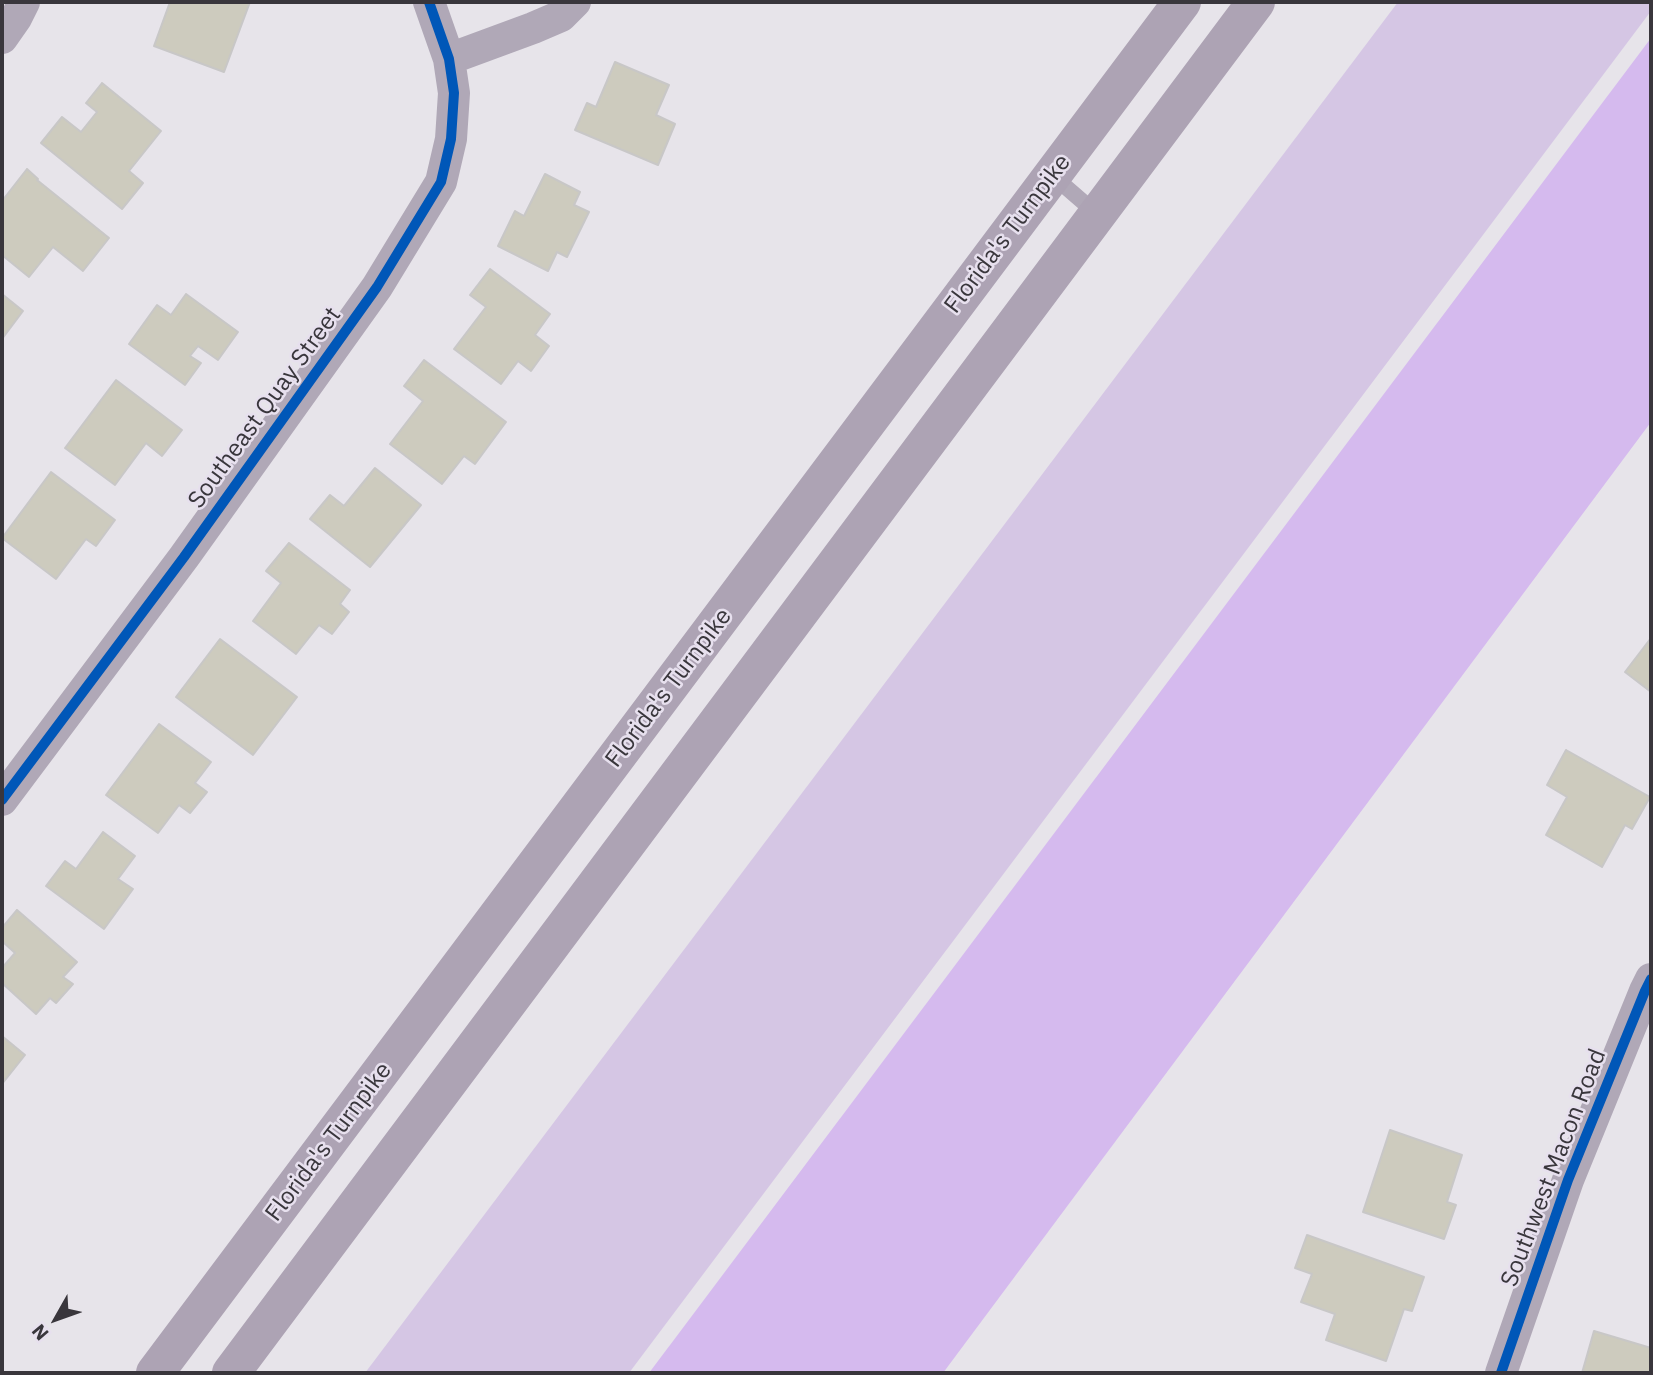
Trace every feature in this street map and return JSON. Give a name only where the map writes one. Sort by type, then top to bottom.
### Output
[{"type":"highway","name":"Florida's Turnpike","points":[[155,1373],[1182,2]]},
{"type":"highway","points":[[231,1373],[1256,2]]},
{"type":"street","points":[[2,38],[24,2]]},
{"type":"street","name":"Southeast Quay Street","points":[[2,800],[184,557],[377,287],[441,182],[451,139],[454,93],[449,60],[429,2]]},
{"type":"street","points":[[449,60],[561,16],[575,2]]},
{"type":"street","name":"Southwest Macon Road","points":[[1501,1373],[1568,1180],[1651,979]]},
{"type":"lane","points":[[1052,175],[1097,214]]},
{"type":"shaded area","points":[[1398,2],[1651,2],[1651,11],[629,1373],[365,1373]]},
{"type":"shaded area","points":[[1651,38],[1651,422],[943,1373],[649,1373]]},
{"type":"building","points":[[170,2],[250,2],[224,72],[154,46]]},
{"type":"building","points":[[615,62],[669,85],[656,115],[675,124],[658,165],[575,130],[587,103],[596,107]]},
{"type":"building","points":[[102,83],[161,131],[129,171],[143,183],[122,209],[41,143],[62,117],[81,132],[97,112],[86,103]]},
{"type":"building","points":[[27,169],[109,238],[83,271],[53,247],[29,277],[2,255],[2,201]]},
{"type":"building","points":[[545,174],[580,192],[574,205],[589,212],[567,257],[557,252],[548,271],[498,246],[515,211],[524,216]]},
{"type":"building","points":[[490,269],[550,314],[535,335],[549,346],[531,371],[518,361],[501,384],[454,349],[486,307],[470,295]]},
{"type":"building","points":[[2,294],[23,311],[2,339]]},
{"type":"building","points":[[186,294],[238,332],[218,360],[198,346],[190,356],[201,363],[185,385],[129,344],[157,305],[171,315]]},
{"type":"building","points":[[424,360],[506,422],[475,464],[464,456],[442,484],[390,444],[423,401],[404,386]]},
{"type":"building","points":[[116,380],[182,430],[162,456],[146,443],[115,485],[65,448]]},
{"type":"building","points":[[375,468],[421,505],[370,567],[310,519],[330,495],[344,506]]},
{"type":"building","points":[[51,472],[115,520],[96,546],[86,539],[56,579],[2,538]]},
{"type":"building","points":[[289,543],[350,590],[340,604],[349,612],[332,634],[319,625],[296,654],[253,621],[281,583],[266,571]]},
{"type":"building","points":[[1651,638],[1651,692],[1625,672]]},
{"type":"building","points":[[220,639],[297,697],[253,755],[176,697]]},
{"type":"building","points":[[159,724],[211,762],[195,783],[207,792],[190,813],[179,805],[158,833],[106,795]]},
{"type":"building","points":[[1566,750],[1650,797],[1632,829],[1625,825],[1602,867],[1546,835],[1567,797],[1547,785]]},
{"type":"building","points":[[103,832],[135,856],[118,879],[133,889],[104,929],[46,886],[65,861],[76,869]]},
{"type":"building","points":[[17,910],[77,962],[63,977],[73,984],[56,1003],[50,998],[36,1014],[2,983],[2,968],[15,953],[2,941],[2,928]]},
{"type":"building","points":[[2,1036],[25,1055],[2,1084]]},
{"type":"building","points":[[1390,1130],[1462,1155],[1447,1202],[1456,1205],[1444,1239],[1363,1212]]},
{"type":"building","points":[[1307,1235],[1424,1277],[1412,1311],[1404,1309],[1386,1361],[1326,1340],[1335,1314],[1301,1302],[1312,1274],[1295,1268]]},
{"type":"building","points":[[1594,1331],[1651,1348],[1651,1373],[1582,1373]]},
{"type":"cycle path","points":[[2,800],[184,557],[377,287],[441,182],[451,139],[454,93],[449,59],[429,2]]},
{"type":"cycle path","points":[[1501,1373],[1568,1180],[1651,979]]}]
